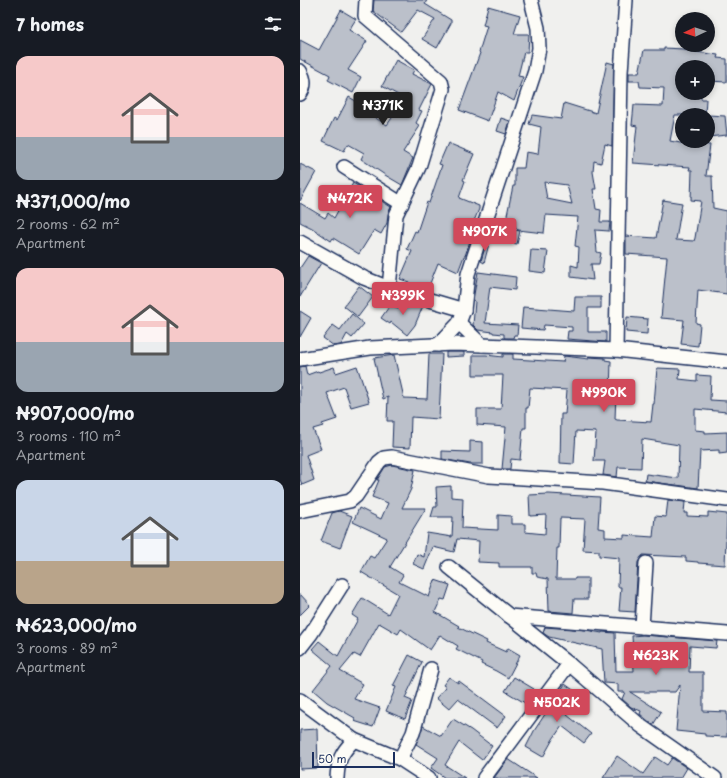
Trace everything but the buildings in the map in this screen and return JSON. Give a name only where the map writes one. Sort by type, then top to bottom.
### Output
[{"type":"street","points":[[366,0],[365,16],[441,81],[443,85],[442,95],[419,167],[396,215],[389,288]]},
{"type":"street","points":[[438,345],[459,323],[464,310],[468,274],[535,71],[539,48],[538,28],[532,0]]},
{"type":"street","points":[[616,350],[621,72],[626,0]]},
{"type":"street","points":[[300,71],[303,75],[304,84],[300,94]]},
{"type":"street","points":[[344,167],[402,204]]},
{"type":"street","points":[[300,242],[364,278],[389,288],[464,310]]},
{"type":"street","points":[[459,323],[482,345]]},
{"type":"street","points":[[300,360],[370,348],[482,345],[616,350],[727,362]]},
{"type":"street","points":[[300,511],[350,501],[356,496],[379,462],[384,458],[392,458],[489,476],[603,483],[727,500]]},
{"type":"street","points":[[642,627],[646,563]]},
{"type":"street","points":[[449,567],[569,664],[641,726],[715,778]]},
{"type":"street","points":[[300,648],[311,634],[342,585]]},
{"type":"street","points":[[509,616],[727,634]]},
{"type":"street","points":[[484,778],[569,664]]},
{"type":"street","points":[[400,759],[415,726],[430,669]]},
{"type":"street","points":[[300,700],[354,740],[400,759],[429,778]]},
{"type":"street","points":[[337,778],[338,765],[341,755],[354,740]]}]
